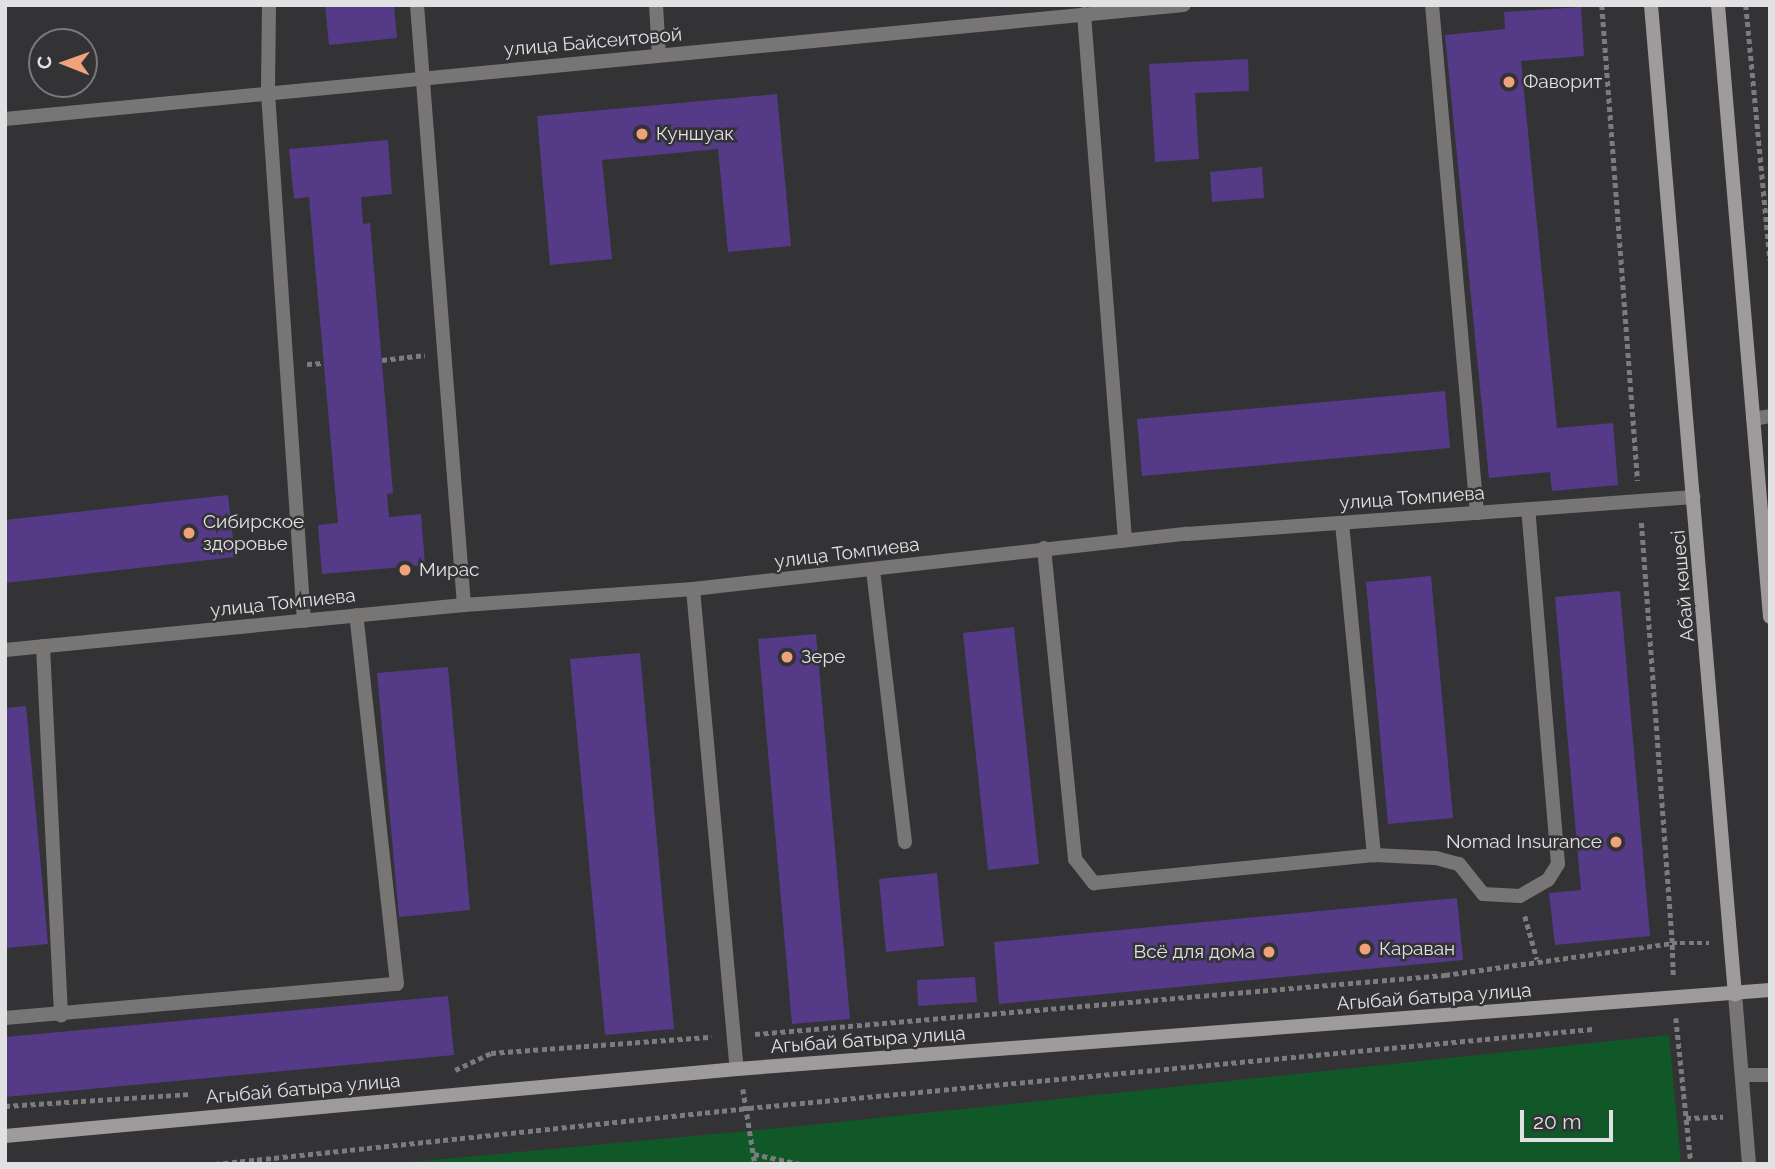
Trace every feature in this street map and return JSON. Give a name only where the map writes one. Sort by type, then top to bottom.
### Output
[{"type":"main road","name":"Абай көшесі","points":[[1651,5],[1735,994]]},
{"type":"main road","points":[[1718,5],[1770,617]]},
{"type":"main road","name":"Агыбай батыра улица","points":[[5,1136],[737,1069],[1770,990]]},
{"type":"street","points":[[269,5],[268,93],[304,621]]},
{"type":"street","points":[[417,5],[464,605]]},
{"type":"street","points":[[656,5],[659,55]]},
{"type":"street","name":"улица Байсеитовой","points":[[5,119],[1184,5]]},
{"type":"street","points":[[1432,5],[1477,513]]},
{"type":"street","points":[[1084,14],[1125,540]]},
{"type":"street","points":[[1752,419],[1770,416]]},
{"type":"street","name":"улица Томпиева","points":[[5,650],[464,605],[693,589],[1125,540],[1694,497]]},
{"type":"street","points":[[1044,548],[1075,859],[1094,883],[1374,855],[1436,858],[1459,864],[1483,894],[1520,896],[1548,880],[1559,864],[1528,509]]},
{"type":"street","points":[[1342,523],[1374,855]]},
{"type":"street","points":[[873,570],[905,842]]},
{"type":"street","points":[[693,589],[737,1069]]},
{"type":"street","points":[[5,1018],[61,1016],[397,985],[356,615]]},
{"type":"street","points":[[43,646],[61,1016]]},
{"type":"street","name":"Абай көшесі","points":[[1735,994],[1749,1164]]},
{"type":"street","points":[[1742,1075],[1770,1075]]},
{"type":"path","points":[[1602,5],[1674,998],[1691,1164]]},
{"type":"path","points":[[1746,5],[1770,260]]},
{"type":"path","points":[[382,360],[443,353]]},
{"type":"path","points":[[1520,896],[1537,959]]},
{"type":"path","points":[[443,1076],[491,1053],[1445,975],[1537,959],[1672,943],[1731,943]]},
{"type":"path","points":[[1662,1023],[1676,1021]]},
{"type":"path","points":[[215,1164],[749,1108],[1607,1028]]},
{"type":"path","points":[[737,1069],[749,1108],[755,1164]]},
{"type":"path","points":[[5,1106],[197,1093]]},
{"type":"path","points":[[1686,1118],[1745,1116]]},
{"type":"path","points":[[754,1154],[800,1164]]},
{"type":"green space","points":[[1669,1035],[1681,1164],[389,1164],[781,1128]]},
{"type":"building","points":[[325,5],[394,5],[397,38],[329,45]]},
{"type":"building","points":[[1581,7],[1584,56],[1521,61],[1557,428],[1613,423],[1618,485],[1552,491],[1550,472],[1489,478],[1445,35],[1505,29],[1504,12]]},
{"type":"building","points":[[1248,59],[1249,91],[1195,93],[1199,159],[1155,162],[1149,64]]},
{"type":"building","points":[[777,94],[791,246],[728,252],[718,149],[602,160],[612,259],[550,265],[537,116]]},
{"type":"building","points":[[388,140],[392,194],[361,197],[363,224],[370,223],[393,493],[387,494],[389,517],[421,514],[425,565],[322,574],[318,525],[338,523],[309,197],[294,199],[289,149]]},
{"type":"building","points":[[1262,167],[1264,198],[1212,202],[1210,172]]},
{"type":"building","points":[[1445,391],[1450,448],[1142,476],[1137,419]]},
{"type":"building","points":[[228,495],[235,557],[5,583],[5,520]]},
{"type":"building","points":[[1431,576],[1453,818],[1388,824],[1366,582]]},
{"type":"building","points":[[1620,591],[1650,936],[1555,945],[1549,893],[1581,890],[1555,597]]},
{"type":"building","points":[[1014,627],[1039,864],[988,870],[963,633]]},
{"type":"building","points":[[816,634],[850,1019],[792,1024],[758,639]]},
{"type":"building","points":[[640,653],[674,1029],[605,1035],[570,659]]},
{"type":"building","points":[[448,667],[470,910],[399,917],[377,673]]},
{"type":"building","points":[[26,706],[48,944],[5,948],[5,708]]},
{"type":"building","points":[[937,873],[944,946],[886,952],[879,879]]},
{"type":"building","points":[[1457,898],[1463,960],[999,1004],[994,942]]},
{"type":"building","points":[[975,977],[977,1002],[918,1006],[917,980]]},
{"type":"building","points":[[448,996],[454,1055],[5,1097],[5,1037]]},
{"type":"place","name":"Фаворит","points":[[1509,82]]},
{"type":"place","name":"Куншуак","points":[[642,134]]},
{"type":"place","name":"Сибирское здоровье","points":[[189,533]]},
{"type":"place","name":"Мирас","points":[[405,570]]},
{"type":"place","name":"Зере","points":[[787,657]]},
{"type":"place","name":"Nomad Insurance","points":[[1616,842]]},
{"type":"place","name":"Караван","points":[[1365,949]]},
{"type":"place","name":"Всё для дома","points":[[1269,952]]}]
